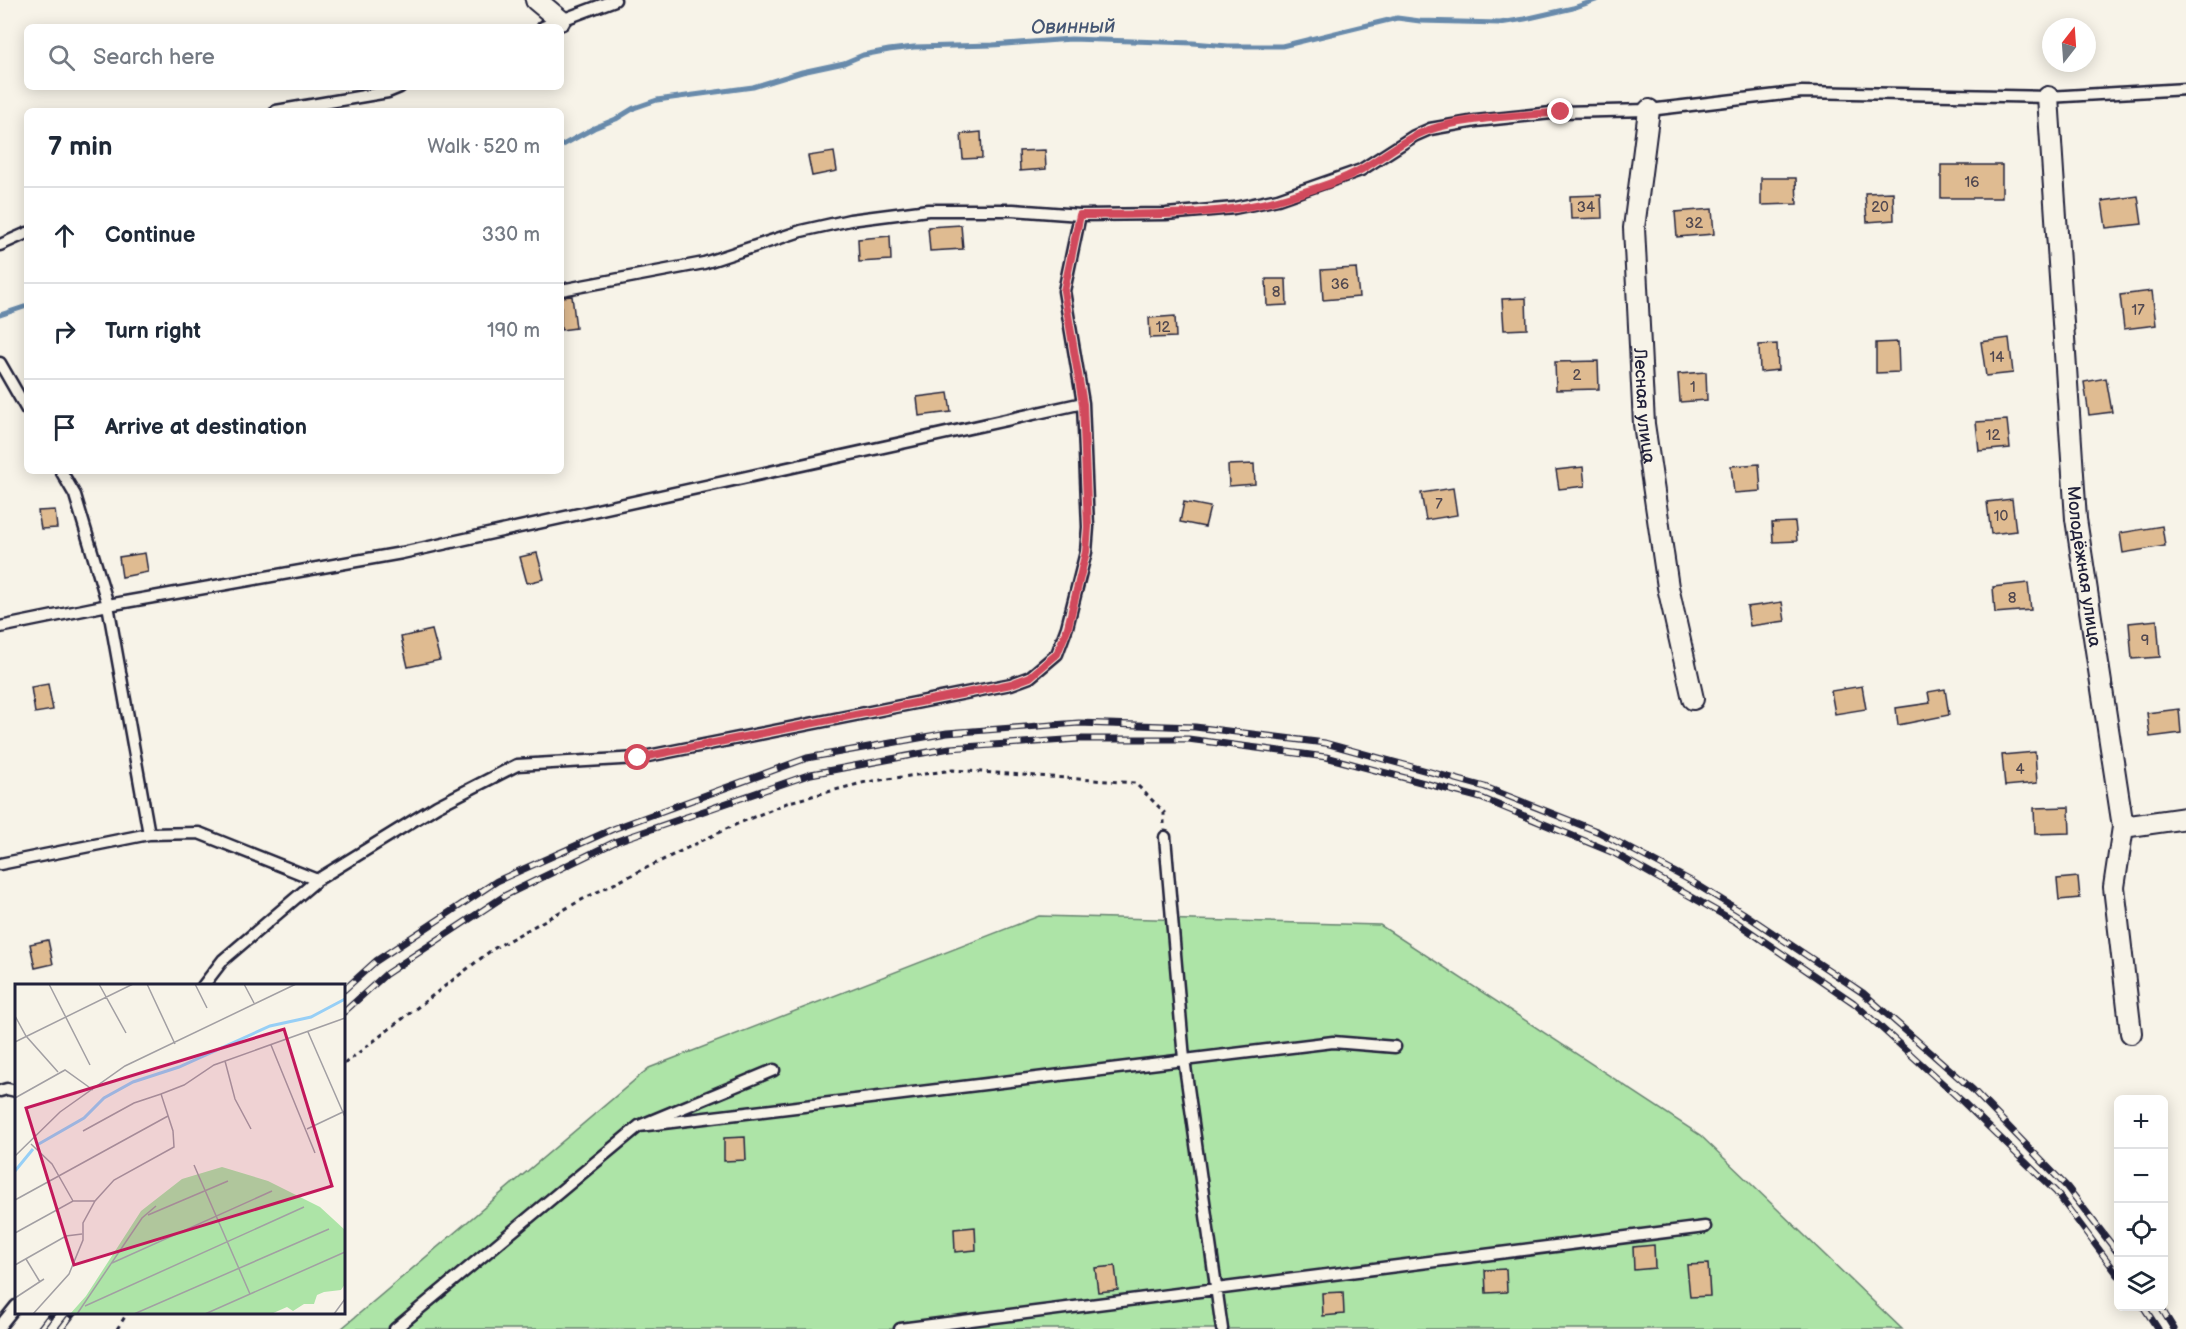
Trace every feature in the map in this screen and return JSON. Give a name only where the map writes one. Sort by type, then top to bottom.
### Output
[{"type":"street","points":[[536,0],[551,24]]},
{"type":"street","name":"Молодёжная улица","points":[[2048,97],[2076,519],[2124,827],[2114,887],[2131,1033]]},
{"type":"street","name":"Лесная улица","points":[[1649,110],[1634,228],[1644,424],[1668,587],[1693,699]]},
{"type":"street","points":[[2124,827],[2186,818]]},
{"type":"lane","points":[[551,24],[615,0]]},
{"type":"lane","points":[[564,289],[704,263],[801,231],[850,220],[928,210],[1013,210],[1080,215],[1166,214],[1234,208],[1278,200],[1361,170],[1414,136],[1430,129],[1476,121],[1561,112],[1649,110],[1802,92],[2048,97],[2186,89]]},
{"type":"lane","points":[[294,108],[393,90]]},
{"type":"lane","points":[[205,984],[223,960],[317,880],[437,806],[518,765],[638,758],[1011,684],[1030,677],[1057,654],[1068,627],[1086,552],[1088,527],[1083,404],[1064,291],[1080,215]]},
{"type":"lane","points":[[0,245],[24,234]]},
{"type":"lane","points":[[0,363],[24,405]]},
{"type":"lane","points":[[0,627],[108,605],[402,553],[1083,404]]},
{"type":"lane","points":[[63,474],[75,495],[108,605],[149,834]]},
{"type":"lane","points":[[0,864],[149,834],[199,833],[317,880]]},
{"type":"lane","points":[[1165,837],[1184,1059],[1222,1329]]},
{"type":"lane","points":[[639,1126],[1333,1042],[1395,1047]]},
{"type":"lane","points":[[395,1329],[639,1126],[774,1070]]},
{"type":"lane","points":[[0,1090],[15,1090]]},
{"type":"lane","points":[[900,1329],[1705,1227]]},
{"type":"lane","points":[[0,1326],[15,1307]]},
{"type":"path","points":[[345,1063],[493,949],[585,898],[728,828],[789,802],[866,782],[953,770],[1136,783],[1164,812],[1165,837]]},
{"type":"path","points":[[117,1329],[127,1314]]},
{"type":"green space","points":[[1039,916],[1380,925],[1700,1135],[1902,1329],[341,1329],[649,1068]]},
{"type":"building","points":[[981,132],[982,158],[963,159],[961,134]]},
{"type":"building","points":[[1045,150],[1046,169],[1020,171],[1019,151]]},
{"type":"building","points":[[834,152],[837,171],[812,176],[808,156]]},
{"type":"building","points":[[1941,165],[2002,165],[2002,198],[1941,198]]},
{"type":"building","points":[[1761,178],[1796,178],[1797,204],[1761,205]]},
{"type":"building","points":[[1893,192],[1894,220],[1867,222],[1865,193]]},
{"type":"building","points":[[1601,195],[1602,218],[1571,219],[1570,196]]},
{"type":"building","points":[[2138,196],[2142,224],[2106,228],[2102,201]]},
{"type":"building","points":[[1712,209],[1714,234],[1677,237],[1675,212]]},
{"type":"building","points":[[961,225],[963,249],[930,251],[928,227]]},
{"type":"building","points":[[890,236],[891,260],[859,262],[858,239]]},
{"type":"building","points":[[1356,268],[1359,297],[1323,300],[1321,270]]},
{"type":"building","points":[[1266,279],[1286,279],[1287,305],[1267,306]]},
{"type":"building","points":[[2152,291],[2156,325],[2124,329],[2120,295]]},
{"type":"building","points":[[572,296],[576,328],[564,330],[564,297]]},
{"type":"building","points":[[1526,298],[1527,329],[1504,330],[1502,299]]},
{"type":"building","points":[[1175,316],[1176,337],[1150,338],[1149,318]]},
{"type":"building","points":[[2009,338],[2013,373],[1986,376],[1981,342]]},
{"type":"building","points":[[1898,342],[1899,372],[1876,373],[1876,343]]},
{"type":"building","points":[[1777,344],[1778,370],[1760,372],[1759,345]]},
{"type":"building","points":[[1598,361],[1599,389],[1556,390],[1555,362]]},
{"type":"building","points":[[1706,372],[1707,400],[1680,402],[1678,374]]},
{"type":"building","points":[[2106,378],[2112,412],[2089,415],[2084,382]]},
{"type":"building","points":[[948,393],[951,412],[919,416],[917,397]]},
{"type":"building","points":[[2007,420],[2010,448],[1979,451],[1976,422]]},
{"type":"building","points":[[1254,464],[1255,484],[1229,486],[1228,465]]},
{"type":"building","points":[[1759,464],[1761,491],[1734,493],[1731,466]]},
{"type":"building","points":[[1583,467],[1585,486],[1559,489],[1556,470]]},
{"type":"building","points":[[1453,488],[1457,515],[1426,520],[1421,493]]},
{"type":"building","points":[[2012,499],[2016,531],[1991,534],[1987,502]]},
{"type":"building","points":[[1184,502],[1210,507],[1205,527],[1180,522]]},
{"type":"building","points":[[55,510],[57,528],[41,529],[38,511]]},
{"type":"building","points":[[1795,522],[1797,541],[1773,542],[1772,523]]},
{"type":"building","points":[[2162,526],[2165,546],[2123,553],[2120,533]]},
{"type":"building","points":[[145,553],[148,572],[122,577],[119,557]]},
{"type":"building","points":[[537,553],[544,579],[527,583],[520,557]]},
{"type":"building","points":[[2028,583],[2031,610],[1995,613],[1993,587]]},
{"type":"building","points":[[1782,602],[1785,621],[1750,626],[1747,607]]},
{"type":"building","points":[[2157,620],[2160,657],[2132,659],[2129,623]]},
{"type":"building","points":[[432,630],[440,660],[408,667],[401,637]]},
{"type":"building","points":[[48,684],[53,710],[35,713],[31,687]]},
{"type":"building","points":[[1862,686],[1866,709],[1835,714],[1831,691]]},
{"type":"building","points":[[1945,689],[1949,715],[1898,725],[1896,708],[1930,703],[1928,692]]},
{"type":"building","points":[[2179,709],[2181,733],[2150,737],[2147,713]]},
{"type":"building","points":[[2035,752],[2037,783],[2005,786],[2002,755]]},
{"type":"building","points":[[2069,807],[2070,833],[2035,834],[2034,808]]},
{"type":"building","points":[[2078,877],[2080,898],[2059,900],[2057,879]]},
{"type":"building","points":[[48,940],[53,964],[35,968],[30,944]]},
{"type":"building","points":[[745,1137],[746,1160],[724,1161],[724,1138]]},
{"type":"building","points":[[975,1227],[976,1250],[955,1252],[954,1229]]},
{"type":"building","points":[[1654,1245],[1655,1268],[1634,1270],[1633,1247]]},
{"type":"building","points":[[1708,1264],[1710,1296],[1690,1297],[1687,1265]]},
{"type":"building","points":[[1115,1266],[1118,1290],[1098,1292],[1095,1268]]},
{"type":"building","points":[[1506,1269],[1507,1292],[1486,1293],[1485,1270]]},
{"type":"building","points":[[1343,1292],[1344,1314],[1323,1316],[1322,1293]]},
{"type":"waterway","name":"Овинный","points":[[564,144],[634,108],[657,100],[753,87],[802,72],[844,63],[863,55],[889,50],[1071,39],[1282,46],[1397,18],[1420,21],[1500,23],[1573,8],[1596,0]]},
{"type":"waterway","name":"Овинный","points":[[0,315],[24,307]]},
{"type":"railway","points":[[345,989],[376,961],[497,881],[613,829],[807,758],[947,733],[1079,723],[1195,727],[1325,743],[1485,787],[1599,832],[1691,881],[1743,913],[1863,993],[1973,1090],[2067,1187],[2114,1248]]},
{"type":"railway","points":[[345,1011],[386,974],[506,895],[617,841],[811,774],[950,748],[1079,739],[1188,739],[1326,757],[1481,798],[1614,853],[1736,922],[1854,1003],[1962,1101],[2056,1192],[2114,1270]]},
{"type":"railway","points":[[2146,1311],[2158,1329]]},
{"type":"railway","points":[[2163,1311],[2174,1329]]},
{"type":"railway","points":[[40,1329],[51,1314]]},
{"type":"railway","points":[[61,1329],[72,1314]]},
{"type":"route","points":[[638,758],[1011,684],[1030,677],[1057,654],[1068,627],[1086,552],[1088,527],[1083,404],[1064,291],[1080,215],[1166,214],[1234,208],[1278,200],[1361,170],[1414,136],[1430,129],[1476,121],[1561,112]]}]
